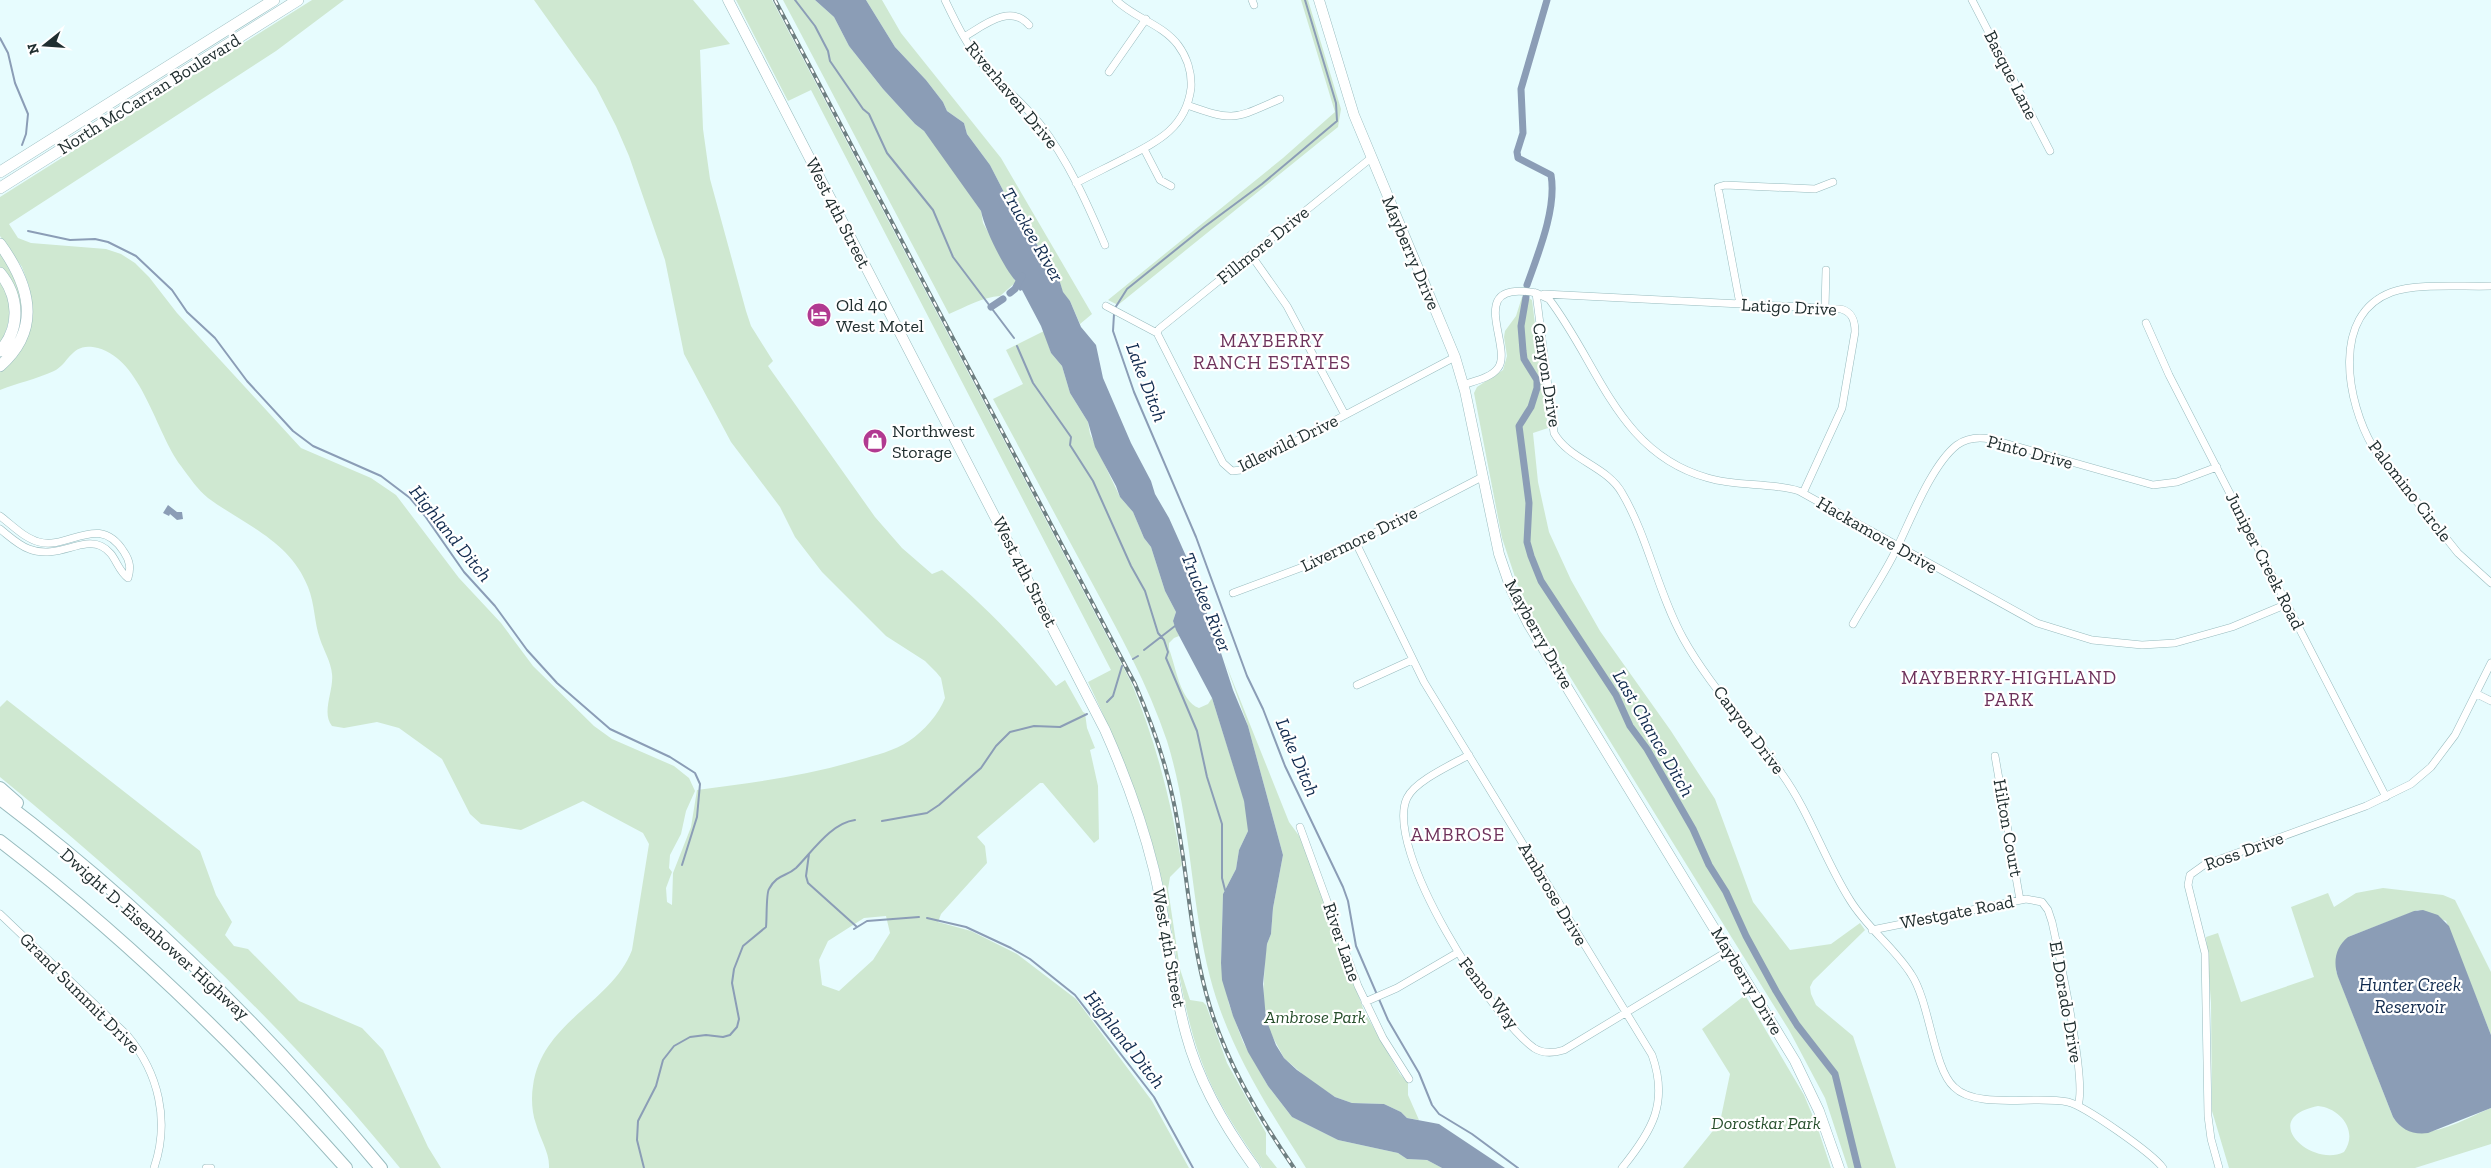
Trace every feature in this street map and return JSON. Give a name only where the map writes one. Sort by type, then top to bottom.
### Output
[{"type":"highway","points":[[0,788],[132,900],[174,939],[190,961]]},
{"type":"highway","name":"Dwight D. Eisenhower Highway","points":[[0,799],[111,890],[241,1010],[343,1122],[381,1168]]},
{"type":"highway","name":"Dwight D. Eisenhower Highway","points":[[0,841],[82,906],[170,984],[246,1059],[346,1168]]},
{"type":"main road","name":"North McCarran Boulevard","points":[[0,172],[274,0]]},
{"type":"main road","name":"North McCarran Boulevard","points":[[0,188],[298,0]]},
{"type":"main road","name":"West 4th Street","points":[[728,0],[1105,730],[1128,783],[1147,841],[1160,897],[1181,1016],[1192,1055],[1216,1109],[1255,1168]]},
{"type":"main road","name":"Mayberry Drive","points":[[1319,0],[1352,108],[1371,158],[1455,357],[1463,385],[1499,554],[1519,607],[1808,1084],[1839,1168]]},
{"type":"main road","points":[[0,244],[14,263],[22,279],[28,309],[26,324],[20,342],[0,366]]},
{"type":"main road","points":[[0,273],[11,290],[15,316],[11,335],[0,351]]},
{"type":"street","name":"Riverhaven Drive","points":[[945,0],[964,37],[984,65],[1040,124],[1055,145],[1076,183],[1104,245]]},
{"type":"street","points":[[1076,183],[1144,149],[1169,134],[1177,125],[1187,105],[1191,83],[1184,55],[1171,36],[1116,0]]},
{"type":"street","name":"Basque Lane","points":[[1972,0],[2050,151]]},
{"type":"street","points":[[964,37],[994,19],[1008,16],[1019,16],[1029,25]]},
{"type":"street","points":[[1109,72],[1146,19]]},
{"type":"street","points":[[1187,105],[1218,116],[1232,118],[1280,99]]},
{"type":"street","points":[[1144,149],[1160,180],[1171,186]]},
{"type":"street","name":"Fillmore Drive","points":[[1157,333],[1159,329],[1371,158]]},
{"type":"street","points":[[1740,304],[1718,187],[1725,185],[1814,189],[1833,182]]},
{"type":"street","points":[[1251,255],[1288,306],[1345,415]]},
{"type":"street","points":[[1825,308],[1826,270]]},
{"type":"street","name":"Palomino Circle","points":[[2491,286],[2405,289],[2385,295],[2370,306],[2359,319],[2352,334],[2350,354],[2356,406],[2364,430],[2373,447],[2458,553],[2491,583]]},
{"type":"street","points":[[1463,385],[1494,372],[1500,365],[1501,354],[1495,319],[1498,302],[1514,292],[1536,293]]},
{"type":"street","name":"Latigo Drive","points":[[1536,293],[1845,310],[1852,317],[1855,325],[1853,349],[1842,408],[1803,493]]},
{"type":"street","name":"Hackamore Drive","points":[[1536,293],[1549,299],[1625,421],[1642,442],[1659,455],[1682,468],[1708,478],[1774,485],[1803,493],[2037,623],[2074,635],[2110,642],[2159,645],[2194,640],[2250,620],[2287,604]]},
{"type":"street","name":"Canyon Drive","points":[[1536,293],[1554,433],[1565,446],[1620,489],[1684,640],[1716,688],[1786,779],[1806,814],[1836,877],[1858,914],[1905,966],[1918,986],[1943,1069],[1955,1089],[1966,1096],[1981,1099],[2043,1099],[2078,1105],[2149,1154],[2163,1168]]},
{"type":"street","points":[[1106,306],[1157,333]]},
{"type":"street","name":"Juniper Creek Road","points":[[2146,323],[2170,375],[2386,797]]},
{"type":"street","name":"Idlewild Drive","points":[[1157,333],[1223,463],[1232,471],[1241,470],[1455,357]]},
{"type":"street","name":"Pinto Drive","points":[[1897,546],[1943,461],[1960,444],[1974,438],[1990,439],[2153,485],[2177,482],[2217,467]]},
{"type":"street","name":"Livermore Drive","points":[[1233,593],[1306,567],[1482,477]]},
{"type":"street","points":[[0,516],[26,536],[39,542],[53,543],[89,533],[109,538],[123,551],[130,571],[128,578],[122,573],[114,556],[97,544],[84,544],[53,553],[38,552],[21,545],[0,529]]},
{"type":"street","name":"Ambrose Drive","points":[[1356,543],[1412,660],[1652,1055],[1659,1086],[1657,1106],[1652,1124],[1641,1144],[1622,1168]]},
{"type":"street","points":[[1853,624],[1897,546]]},
{"type":"street","points":[[1357,686],[1412,660]]},
{"type":"street","name":"Ross Drive","points":[[2218,1168],[2208,1116],[2205,953],[2188,885],[2190,875],[2198,868],[2209,863],[2386,797],[2411,784],[2431,767],[2455,735],[2491,663]]},
{"type":"street","points":[[2477,694],[2491,701]]},
{"type":"street","name":"Fenno Way","points":[[1468,755],[1415,788],[1406,800],[1403,815],[1406,838],[1417,871],[1438,917],[1457,952],[1502,1014],[1529,1043],[1542,1052],[1549,1053],[1564,1050],[1728,950]]},
{"type":"street","name":"Hilton Court","points":[[1995,756],[2020,900]]},
{"type":"street","name":"River Lane","points":[[1300,827],[1365,1002],[1383,1038],[1408,1079]]},
{"type":"street","name":"Westgate Road","points":[[1872,930],[2020,900],[2031,899],[2042,902]]},
{"type":"street","name":"El Dorado Drive","points":[[2042,902],[2050,916],[2081,1084],[2081,1095],[2078,1105]]},
{"type":"street","name":"Grand Summit Drive","points":[[0,914],[135,1044],[149,1068],[161,1108],[162,1137],[154,1168]]},
{"type":"street","points":[[1365,1002],[1382,996],[1457,952]]},
{"type":"street","points":[[206,1168],[211,1168]]},
{"type":"green space","points":[[312,0],[344,0],[276,51],[9,224],[18,238],[31,243],[106,249],[121,254],[135,263],[149,277],[177,313],[301,448],[371,478],[396,495],[459,578],[501,623],[533,666],[594,726],[612,739],[674,766],[689,778],[695,791],[686,811],[681,834],[670,855],[669,868],[672,872],[666,888],[667,902],[672,905],[673,873],[691,827],[697,790],[799,775],[839,766],[891,750],[915,737],[935,716],[945,698],[941,678],[936,672],[925,661],[886,636],[822,572],[795,537],[780,507],[731,442],[684,354],[665,260],[629,156],[616,126],[596,87],[534,0],[693,0],[730,44],[700,50],[703,129],[710,179],[746,311],[751,326],[773,361],[768,366],[875,517],[902,548],[932,574],[942,570],[958,583],[1002,625],[1056,686],[1065,680],[1085,713],[1087,728],[1095,748],[1090,750],[1098,786],[1099,839],[1094,843],[1043,783],[1040,783],[977,837],[985,846],[987,863],[941,914],[938,922],[971,931],[1017,954],[1076,999],[1152,1101],[1189,1168],[549,1168],[548,1157],[538,1130],[532,1105],[533,1086],[539,1064],[549,1045],[563,1028],[609,984],[622,968],[632,950],[649,844],[643,833],[583,801],[521,830],[481,824],[470,814],[442,759],[399,728],[377,722],[344,728],[332,726],[328,715],[332,680],[331,670],[318,633],[310,593],[300,571],[290,557],[265,535],[208,498],[197,487],[172,452],[147,399],[126,367],[113,355],[98,348],[82,348],[76,350],[54,371],[0,390],[0,372],[4,368],[32,306],[29,286],[22,267],[0,236],[0,197]],"holes":[[[886,916],[890,933],[873,960],[839,991],[822,985],[819,960],[828,941],[864,918]]]},
{"type":"green space","points":[[736,0],[772,0],[1131,682],[1162,772],[1182,865],[1170,877],[1168,889],[1180,969],[1190,1000],[1203,1002],[1206,1005],[1227,1063],[1266,1133],[1266,1154],[1277,1168],[1262,1168],[1236,1129],[1213,1089],[1193,1036],[1164,889],[1152,841],[1128,772],[1088,682],[1111,670],[811,90],[788,101]]},
{"type":"green space","points":[[783,0],[815,0],[834,17],[849,46],[883,89],[915,124],[924,131],[945,158],[981,211],[983,223],[1016,282],[1000,296],[981,300],[949,314]]},
{"type":"green space","points":[[866,0],[882,0],[901,33],[1001,158],[1092,314],[1080,324],[1070,301],[1063,293],[1059,279],[1044,258],[1030,231],[1007,198],[990,165],[967,134],[964,123],[947,111],[943,102],[926,80],[895,47]]},
{"type":"green space","points":[[1301,0],[1308,0],[1341,109],[1338,127],[1118,305],[1108,300],[1283,158],[1335,112]]},
{"type":"green space","points":[[0,249],[14,268],[25,309],[18,336],[14,334],[16,328],[0,268]]},
{"type":"green space","points":[[0,279],[9,303],[9,320],[0,344]]},
{"type":"green space","points":[[1522,297],[1532,300],[1548,428],[1533,433],[1538,482],[1549,532],[1571,580],[1600,631],[1671,731],[1715,799],[1753,902],[1790,950],[1831,944],[1860,923],[1865,930],[1813,981],[1810,987],[1816,1005],[1853,1036],[1896,1168],[1848,1168],[1825,1098],[1789,1030],[1533,617],[1517,583],[1502,538],[1474,393],[1477,387],[1503,370],[1507,356],[1505,331],[1516,316]]},
{"type":"green space","points":[[1044,331],[1051,353],[1062,366],[1070,393],[1088,422],[1090,434],[1120,497],[1133,512],[1144,538],[1151,547],[1165,591],[1176,612],[1173,621],[1179,636],[1169,643],[1169,649],[1183,691],[1187,698],[1199,708],[1208,704],[1212,698],[1234,768],[1240,781],[1248,820],[1248,831],[1239,850],[1236,869],[1223,894],[1221,963],[1229,1004],[1243,1042],[1268,1086],[1292,1117],[1338,1140],[1398,1153],[1407,1159],[1427,1160],[1442,1168],[1306,1168],[1264,1100],[1238,1052],[1218,1003],[1203,948],[1181,799],[1167,741],[1151,699],[1122,639],[993,399],[1023,384],[1006,350]]},
{"type":"green space","name":"Ambrose Park","points":[[1225,662],[1289,822],[1305,844],[1364,1011],[1400,1074],[1408,1083],[1408,1095],[1419,1120],[1407,1118],[1401,1112],[1384,1104],[1352,1103],[1335,1097],[1307,1078],[1284,1058],[1270,1032],[1263,1001],[1265,957],[1271,934],[1273,908],[1283,855],[1248,726]]},
{"type":"green space","points":[[7,700],[200,851],[216,895],[232,922],[225,935],[234,946],[248,949],[299,1001],[362,1028],[383,1050],[428,1147],[441,1168],[400,1168],[308,1062],[210,962],[107,868],[0,777],[0,707]]},
{"type":"green space","points":[[2383,888],[2443,895],[2455,900],[2491,972],[2491,1035],[2446,921],[2418,910],[2348,937],[2336,971],[2393,1117],[2402,1127],[2413,1131],[2426,1132],[2453,1125],[2491,1108],[2491,1144],[2415,1168],[2229,1168],[2212,1111],[2211,1003],[2206,937],[2218,933],[2241,1002],[2314,977],[2291,907],[2328,893],[2334,907],[2356,893]],"holes":[[[2318,1106],[2340,1116],[2348,1129],[2348,1144],[2344,1152],[2331,1155],[2317,1153],[2305,1148],[2296,1140],[2291,1130],[2292,1120],[2300,1112]]]},
{"type":"green space","name":"Dorostkar Park","points":[[1745,995],[1804,1095],[1831,1168],[1683,1168],[1720,1122],[1730,1074],[1702,1029]]},
{"type":"water","points":[[815,0],[866,0],[895,47],[926,80],[943,102],[947,111],[964,123],[967,134],[990,165],[1007,198],[1030,231],[1044,258],[1059,279],[1063,292],[1070,301],[1081,327],[1096,345],[1103,378],[1131,443],[1151,481],[1155,494],[1169,518],[1190,565],[1198,594],[1211,622],[1233,690],[1248,726],[1283,855],[1273,908],[1271,934],[1267,944],[1263,984],[1266,1019],[1276,1045],[1284,1058],[1297,1070],[1335,1097],[1352,1103],[1384,1104],[1401,1112],[1407,1118],[1439,1124],[1505,1168],[1442,1168],[1427,1160],[1407,1159],[1398,1153],[1338,1140],[1292,1117],[1268,1086],[1248,1052],[1233,1016],[1222,980],[1223,894],[1236,869],[1239,850],[1248,831],[1244,801],[1212,698],[1176,630],[1173,621],[1176,612],[1165,591],[1151,547],[1144,538],[1133,512],[1120,497],[1095,447],[1088,422],[1070,393],[1062,366],[1051,353],[1041,326],[1022,290],[1020,291],[1017,287],[1018,283],[996,250],[981,211],[924,131],[915,124],[883,89],[849,46],[834,17]]},
{"type":"water","points":[[168,505],[177,512],[182,512],[183,519],[177,520],[170,514],[169,516],[163,513]]},
{"type":"water","name":"Hunter Creek Reservoir","points":[[2423,910],[2438,915],[2449,926],[2491,1035],[2491,1108],[2428,1133],[2408,1131],[2396,1122],[2393,1117],[2338,977],[2336,966],[2336,956],[2340,946],[2348,937],[2414,911]]},
{"type":"waterway","points":[[795,0],[815,26],[828,51],[830,61],[863,109],[869,114],[887,153],[933,210],[953,257],[1014,338]]},
{"type":"waterway","name":"Lake Ditch","points":[[1115,308],[1127,289],[1204,227],[1262,184],[1337,121],[1336,103],[1305,0]]},
{"type":"waterway","name":"Last Chance Ditch","points":[[1527,285],[1549,216],[1552,188],[1551,175],[1518,158],[1517,152],[1523,133],[1521,89],[1547,0]]},
{"type":"waterway","name":"Highland Ditch","points":[[0,38],[8,53],[15,83],[28,114],[26,134],[22,145]]},
{"type":"waterway","name":"Highland Ditch","points":[[28,231],[70,240],[95,239],[108,242],[136,256],[172,290],[187,312],[215,338],[247,381],[293,431],[313,446],[381,476],[410,498],[425,516],[464,572],[495,606],[527,650],[557,683],[610,729],[670,757],[695,773],[700,784],[697,817],[682,865]]},
{"type":"waterway","points":[[1010,293],[1015,289],[1022,276]]},
{"type":"waterway","name":"Last Chance Ditch","points":[[1526,297],[1521,326],[1523,351],[1524,359],[1537,380],[1537,388],[1531,407],[1519,426],[1529,503],[1527,542],[1531,556],[1541,581],[1616,695],[1630,726],[1647,749],[1693,829],[1709,865],[1726,892],[1746,936],[1776,991],[1797,1025],[1835,1074],[1858,1168]]},
{"type":"waterway","points":[[991,307],[1003,299]]},
{"type":"waterway","name":"Lake Ditch","points":[[1114,314],[1113,331],[1134,392],[1196,537],[1247,676],[1263,709],[1285,766],[1343,887],[1348,901],[1356,946],[1388,1020],[1419,1073],[1432,1105],[1439,1114],[1472,1134],[1518,1168]]},
{"type":"waterway","points":[[1017,346],[1033,383],[1071,437],[1070,445],[1093,481],[1131,566],[1145,591],[1158,633],[1164,640],[1168,652],[1166,658],[1197,731],[1207,777],[1222,824],[1222,878],[1225,890]]},
{"type":"waterway","points":[[1144,650],[1175,626]]},
{"type":"waterway","points":[[1133,659],[1138,656]]},
{"type":"waterway","points":[[1107,702],[1113,696],[1122,666]]},
{"type":"waterway","points":[[882,821],[927,813],[939,805],[981,768],[996,746],[1010,732],[1034,726],[1060,727],[1087,714]]},
{"type":"waterway","points":[[644,1168],[637,1140],[638,1121],[656,1086],[663,1060],[674,1046],[690,1037],[706,1035],[723,1037],[730,1035],[737,1027],[739,1019],[732,983],[734,969],[743,946],[766,927],[769,889],[778,878],[796,868],[830,832],[846,822],[855,820]]},
{"type":"waterway","points":[[809,854],[806,876],[808,883],[857,927]]},
{"type":"waterway","name":"Highland Ditch","points":[[854,929],[867,921],[919,917]]},
{"type":"waterway","name":"Highland Ditch","points":[[927,918],[966,927],[1011,948],[1030,959],[1075,995],[1154,1097],[1193,1168]]},
{"type":"railway","points":[[775,0],[1135,684],[1147,712],[1170,784],[1182,847],[1200,969],[1213,1017],[1242,1084],[1294,1168]]},
{"type":"place","name":"Old 40 West Motel","points":[[819,315]]},
{"type":"place","name":"Northwest Storage","points":[[875,441]]},
{"type":"district","name":"MAYBERRY RANCH ESTATES","points":[[1272,351]]},
{"type":"district","name":"MAYBERRY-HIGHLAND PARK","points":[[2009,688]]},
{"type":"district","name":"AMBROSE","points":[[1458,834]]},
{"type":"water label","name":"Truckee River","points":[[1033,234]]},
{"type":"water label","name":"Truckee River","points":[[1207,602]]}]
